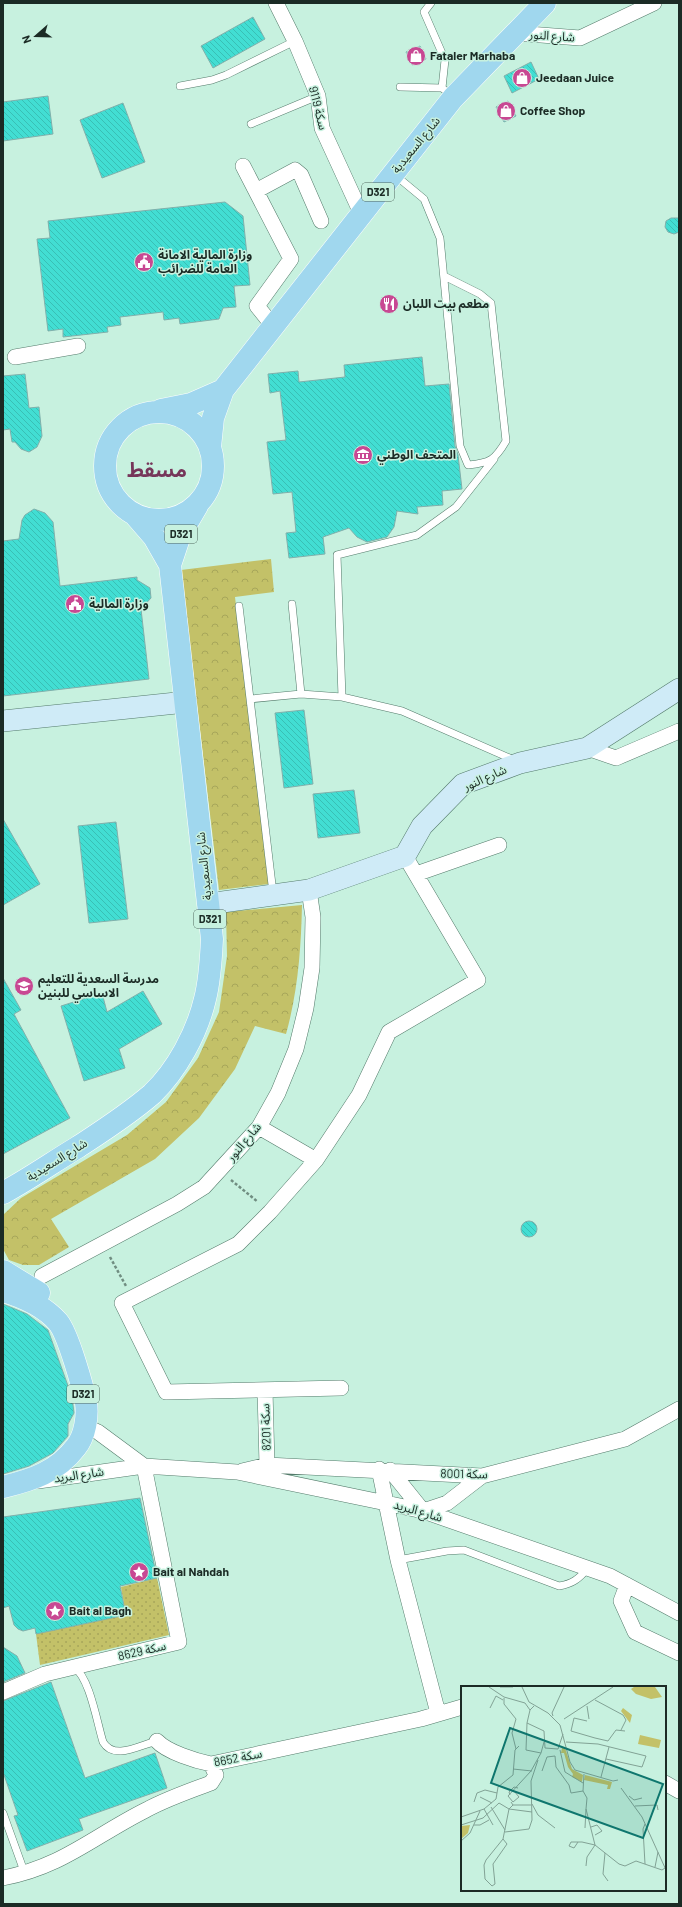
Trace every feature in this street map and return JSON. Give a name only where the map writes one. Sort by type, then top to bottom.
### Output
[{"type":"main road","name":"شارع السعيدية","points":[[210,447],[213,418],[222,390],[393,173],[448,93],[515,33],[545,3]]},
{"type":"main road","name":"شارع السعيدية","points":[[152,412],[191,404],[222,390]]},
{"type":"main road","name":"D321","points":[[152,412],[170,413],[187,420],[201,432],[210,447],[212,457],[212,478],[209,488],[197,505],[188,512],[167,520],[156,521],[135,515],[123,507],[114,496],[108,485],[105,472],[107,448],[118,430],[133,418],[152,412]]},
{"type":"main road","name":"شارع السعيدية","points":[[170,565],[180,536],[197,505]]},
{"type":"main road","name":"شارع السعيدية","points":[[7,1193],[119,1120],[153,1093],[171,1072],[196,1026],[205,999],[210,970],[212,939],[170,565],[154,537],[135,515]]},
{"type":"main road","name":"D321","points":[[3,1271],[43,1295],[54,1309],[58,1323],[69,1346],[86,1404],[85,1426],[77,1446],[58,1467],[39,1476],[8,1486]]},
{"type":"main road","name":"D321","points":[[3,1291],[18,1295],[32,1302],[58,1323]]},
{"type":"street","name":"سكة 9119","points":[[276,3],[295,41],[318,96],[322,128],[361,212]]},
{"type":"street","name":"شارع النور","points":[[515,33],[580,38],[654,3]]},
{"type":"street","points":[[243,166],[291,259],[257,306],[273,326]]},
{"type":"street","points":[[256,191],[295,170],[301,175],[321,221]]},
{"type":"street","points":[[15,357],[78,346]]},
{"type":"street","name":"شارع النور","points":[[405,856],[422,826],[463,784],[520,763],[587,748],[679,689]]},
{"type":"street","points":[[3,721],[186,702]]},
{"type":"street","points":[[587,748],[616,758],[679,731]]},
{"type":"street","points":[[416,874],[499,845]]},
{"type":"street","points":[[208,904],[309,890],[405,856],[478,980],[389,1032],[359,1095],[316,1160],[270,1212],[238,1244],[122,1303],[166,1392],[341,1388]]},
{"type":"street","name":"شارع النور","points":[[42,1276],[104,1244],[198,1190],[220,1171],[259,1127],[278,1092],[296,1049],[306,1008],[312,968],[313,917],[309,890]]},
{"type":"street","points":[[259,1127],[316,1160]]},
{"type":"street","name":"سكة 8201","points":[[265,1390],[267,1465]]},
{"type":"street","name":"سكة 8001","points":[[237,1472],[267,1465],[482,1476],[625,1439],[679,1409]]},
{"type":"street","points":[[85,1426],[98,1432],[144,1466]]},
{"type":"street","name":"شارع البريد","points":[[8,1486],[144,1466],[237,1472],[423,1511],[610,1576],[678,1611]]},
{"type":"street","name":"سكة 8629","points":[[3,1692],[45,1674],[179,1642],[144,1466]]},
{"type":"street","points":[[385,1470],[423,1511],[447,1503],[482,1476]]},
{"type":"street","points":[[385,1470],[386,1503],[398,1560],[438,1713]]},
{"type":"street","points":[[627,1585],[621,1601],[635,1632],[679,1654]]},
{"type":"street","name":"سكة 8652","points":[[157,1741],[164,1747],[211,1764],[420,1719],[461,1707]]},
{"type":"street","points":[[3,1878],[25,1874],[68,1855],[146,1809],[211,1783],[216,1775],[211,1764]]},
{"type":"street","points":[[666,1784],[679,1791]]},
{"type":"lane","points":[[400,87],[448,93],[445,60],[424,12],[431,3]]},
{"type":"lane","points":[[180,86],[212,80],[226,75],[295,41]]},
{"type":"lane","points":[[251,124],[318,96]]},
{"type":"lane","points":[[393,173],[424,200],[440,238],[460,446],[468,465],[483,464],[498,455]]},
{"type":"lane","points":[[342,697],[337,555],[417,535],[456,507],[498,455],[506,441],[490,303],[480,294],[444,276]]},
{"type":"lane","points":[[292,604],[301,694]]},
{"type":"lane","points":[[239,606],[273,895]]},
{"type":"lane","points":[[250,699],[301,694],[342,697],[402,711],[520,763]]},
{"type":"lane","points":[[398,1560],[447,1551],[464,1550],[559,1586],[571,1584],[581,1577],[588,1568]]},
{"type":"lane","name":"سكة 8652","points":[[74,1667],[79,1670],[85,1680],[103,1742],[108,1749],[117,1752],[157,1741]]},
{"type":"lane","points":[[3,1813],[25,1874]]},
{"type":"path","points":[[220,1171],[270,1212]]},
{"type":"path","points":[[104,1244],[132,1298]]},
{"type":"green space","points":[[271,559],[274,592],[235,597],[269,884],[219,890],[181,570]]},
{"type":"green space","points":[[302,905],[298,970],[286,1034],[255,1026],[235,1069],[199,1118],[155,1159],[51,1219],[69,1247],[39,1265],[23,1265],[9,1260],[3,1249],[3,1215],[21,1198],[127,1135],[166,1102],[198,1058],[219,1012],[227,956],[226,912]]},
{"type":"green space","points":[[157,1578],[169,1635],[40,1665],[36,1634],[126,1615],[121,1587]]},
{"type":"building","points":[[253,17],[265,39],[213,68],[201,46]]},
{"type":"building","name":"Fataler Marhaba","points":[[420,46],[426,59],[412,65],[406,52]]},
{"type":"building","name":"Jeedaan Juice","points":[[531,62],[539,79],[512,93],[504,76]]},
{"type":"building","points":[[48,96],[53,134],[3,141],[3,102]]},
{"type":"building","name":"Coffee Shop","points":[[508,101],[516,116],[504,122],[496,107]]},
{"type":"building","points":[[123,103],[145,162],[102,178],[80,120]]},
{"type":"building","name":"وزارة المالية الامانة العامة للضرائب","points":[[225,202],[243,216],[250,285],[234,286],[236,307],[223,308],[219,319],[180,324],[179,318],[164,320],[163,312],[120,317],[121,325],[107,327],[108,332],[63,337],[63,329],[48,331],[37,239],[50,238],[48,221]]},
{"type":"building","points":[[671,218],[679,218],[679,232],[674,234],[668,232],[665,227],[666,221]]},
{"type":"building","name":"المتحف الوطني","points":[[422,357],[425,386],[449,384],[455,446],[458,455],[462,489],[442,491],[443,505],[417,507],[418,514],[397,511],[394,527],[387,537],[367,542],[357,537],[349,528],[323,537],[325,554],[289,558],[286,533],[296,532],[292,492],[273,494],[267,442],[286,440],[280,391],[270,393],[268,374],[298,371],[299,382],[345,377],[344,365]]},
{"type":"building","points":[[25,374],[29,408],[39,407],[42,436],[37,447],[29,452],[21,449],[15,442],[12,442],[10,429],[3,430],[3,376]]},
{"type":"building","name":"وزارة المالية","points":[[34,509],[45,513],[53,522],[60,586],[137,577],[137,580],[150,588],[151,598],[141,609],[149,679],[3,696],[3,541],[19,539],[22,520],[25,515]]},
{"type":"building","points":[[304,710],[313,784],[284,788],[275,713]]},
{"type":"building","points":[[354,790],[360,833],[318,838],[313,794]]},
{"type":"building","points":[[3,819],[40,884],[3,905]]},
{"type":"building","points":[[116,822],[128,919],[89,923],[78,826]]},
{"type":"building","points":[[3,978],[21,1010],[14,1014],[70,1118],[3,1154]]},
{"type":"building","points":[[143,991],[162,1024],[119,1049],[125,1068],[84,1081],[61,1006],[102,993],[107,1012]]},
{"type":"building","points":[[529,1221],[535,1223],[537,1229],[535,1235],[529,1237],[523,1235],[521,1229],[523,1223]]},
{"type":"building","points":[[3,1304],[27,1314],[48,1330],[72,1397],[74,1413],[68,1424],[68,1436],[53,1453],[29,1466],[3,1474]]},
{"type":"building","points":[[140,1498],[157,1578],[120,1586],[126,1615],[36,1634],[35,1628],[23,1631],[18,1629],[14,1625],[9,1606],[3,1608],[3,1517]]},
{"type":"building","points":[[3,1647],[17,1656],[25,1673],[3,1682]]},
{"type":"building","points":[[51,1682],[85,1778],[155,1753],[167,1788],[79,1819],[83,1830],[27,1851],[14,1816],[18,1815],[3,1772],[3,1701]]},
{"type":"place","name":"Fataler Marhaba","points":[[416,56]]},
{"type":"place","name":"Jeedaan Juice","points":[[522,78]]},
{"type":"place","name":"Coffee Shop","points":[[506,111]]},
{"type":"place","name":"وزارة المالية الامانة العامة للضرائب","points":[[144,262]]},
{"type":"place","name":"مطعم بيت اللبان","points":[[389,304]]},
{"type":"place","name":"المتحف الوطني","points":[[363,455]]},
{"type":"place","name":"وزارة المالية","points":[[75,604]]},
{"type":"place","name":"مدرسة السعدية للتعليم الاساسي للبنين","points":[[24,986]]},
{"type":"place","name":"Bait al Nahdah","points":[[139,1572]]},
{"type":"place","name":"Bait al Bagh","points":[[55,1611]]},
{"type":"district","name":"مسقط","points":[[157,470]]}]
